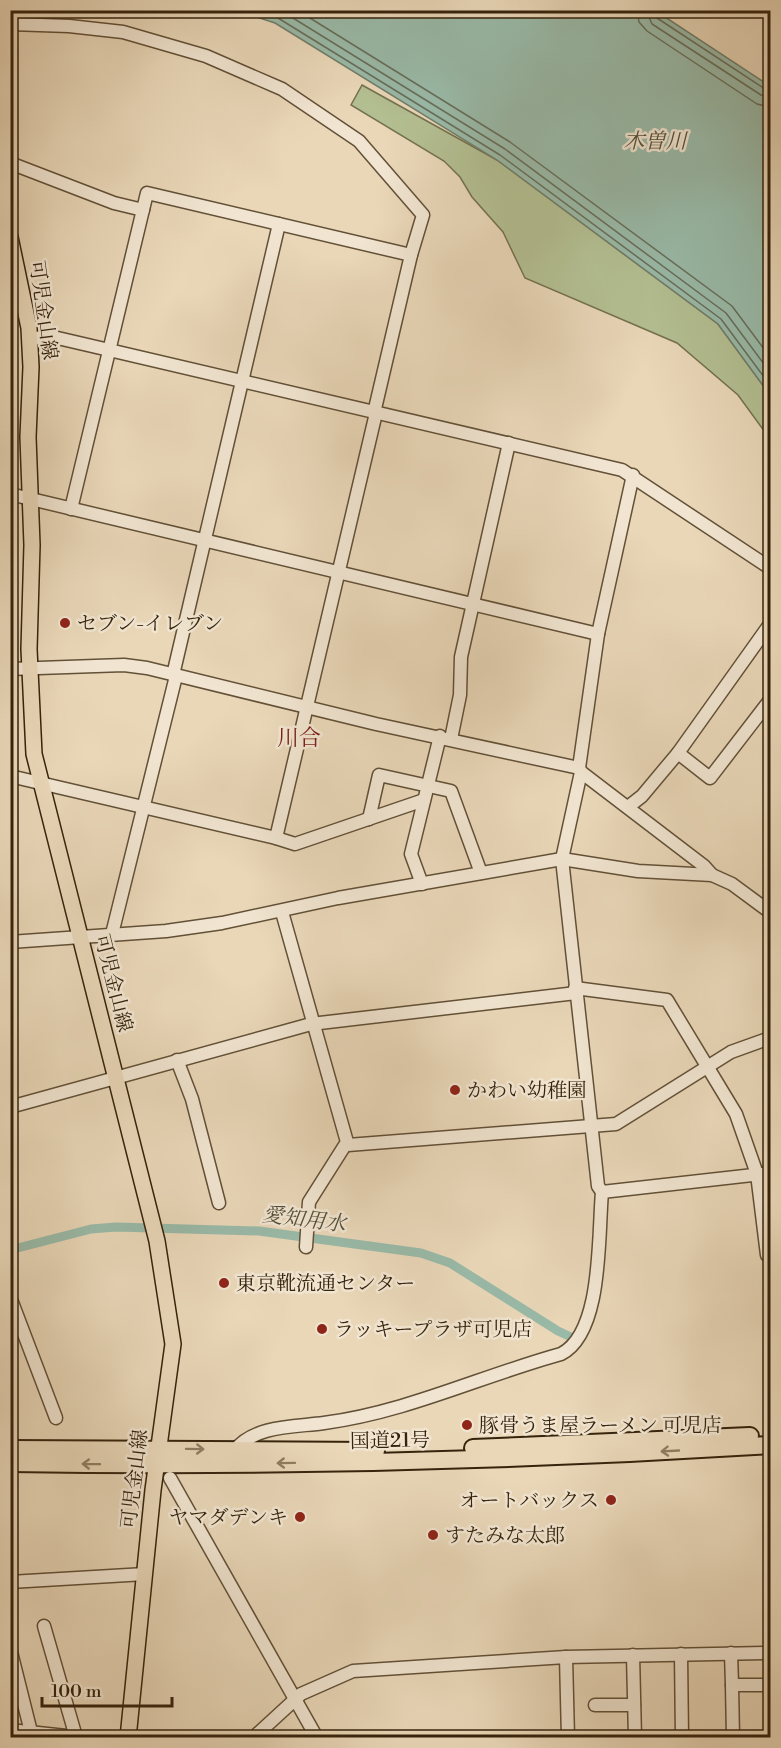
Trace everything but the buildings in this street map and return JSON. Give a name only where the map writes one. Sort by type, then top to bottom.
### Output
[{"type":"highway","name":"国道21号","points":[[10,1463],[158,1457],[235,1450],[449,1449],[771,1435]]},
{"type":"highway","name":"国道21号","points":[[10,1449],[158,1457],[450,1461],[771,1445]]},
{"type":"main road","name":"可児金山線","points":[[10,237],[17,287],[30,339],[28,437],[33,500],[30,724],[40,784],[81,937],[157,1242],[173,1344],[158,1457],[129,1737]]},
{"type":"street","points":[[10,24],[69,26],[123,32],[206,56],[282,89],[359,141],[423,215],[411,255],[276,838]]},
{"type":"street","points":[[10,163],[114,203],[143,210]]},
{"type":"street","points":[[71,508],[147,193],[411,255]]},
{"type":"street","points":[[112,934],[279,224]]},
{"type":"street","points":[[30,339],[49,336],[622,470],[633,475],[771,568]]},
{"type":"street","points":[[422,884],[411,854],[428,786],[460,695],[461,657],[509,443]]},
{"type":"street","points":[[235,1450],[250,1436],[264,1432],[343,1420],[423,1400],[571,1349],[579,1340],[593,1304],[602,1192],[598,1186],[562,859],[580,770],[598,634],[633,475]]},
{"type":"street","points":[[10,494],[598,634]]},
{"type":"street","points":[[628,807],[642,796],[678,753],[771,624]]},
{"type":"street","points":[[10,669],[124,665],[306,705],[376,724],[580,770],[704,866],[712,875],[732,885],[771,912]]},
{"type":"street","points":[[678,753],[710,778],[771,700]]},
{"type":"street","points":[[369,819],[379,775],[451,791],[481,873]]},
{"type":"street","points":[[10,776],[295,844],[424,800]]},
{"type":"street","points":[[10,942],[222,923],[562,859],[638,871],[712,875]]},
{"type":"street","points":[[282,912],[311,1024],[348,1145],[592,1124],[616,1124],[730,1052],[771,1038]]},
{"type":"street","points":[[10,1107],[311,1024],[576,991],[668,999],[736,1114],[757,1174],[767,1255]]},
{"type":"street","points":[[177,1060],[192,1099],[219,1203]]},
{"type":"street","points":[[306,1247],[309,1202],[347,1142]]},
{"type":"street","points":[[602,1192],[771,1173]]},
{"type":"street","points":[[10,1297],[56,1418]]},
{"type":"street","points":[[170,1478],[317,1737]]},
{"type":"street","points":[[10,1582],[145,1574]]},
{"type":"street","points":[[10,1730],[80,1737],[44,1626]]},
{"type":"street","points":[[10,1648],[31,1732]]},
{"type":"street","points":[[731,1653],[733,1737]]},
{"type":"street","points":[[253,1737],[296,1699],[331,1679],[354,1671],[566,1657],[771,1653]]},
{"type":"street","points":[[681,1654],[682,1737]]},
{"type":"street","points":[[633,1655],[634,1737]]},
{"type":"street","points":[[566,1657],[568,1737]]},
{"type":"street","points":[[732,1685],[771,1685]]},
{"type":"street","points":[[595,1705],[634,1705]]},
{"type":"shaded area","points":[[362,85],[497,160],[718,324],[770,395],[770,439],[738,395],[677,343],[525,278],[503,232],[472,197],[460,177],[444,161],[351,105]]},
{"type":"water","name":"木曽川","points":[[238,11],[656,11],[770,86],[770,395],[718,324],[497,160],[275,23]]},
{"type":"waterway","name":"愛知用水","points":[[10,1250],[91,1229],[116,1227],[259,1231],[421,1253],[450,1263],[558,1331],[573,1338]]},
{"type":"place","name":"セブン-イレブン","points":[[65,623]]},
{"type":"place","name":"かわい幼稚園","points":[[455,1090]]},
{"type":"place","name":"東京靴流通センター","points":[[224,1283]]},
{"type":"place","name":"ラッキープラザ可児店","points":[[322,1329]]},
{"type":"place","name":"豚骨うま屋ラーメン 可児店","points":[[467,1425]]},
{"type":"place","name":"オートバックス","points":[[611,1500]]},
{"type":"place","name":"ヤマダデンキ","points":[[300,1517]]},
{"type":"place","name":"すたみな太郎","points":[[433,1535]]},
{"type":"district","name":"川合","points":[[299,737]]}]
